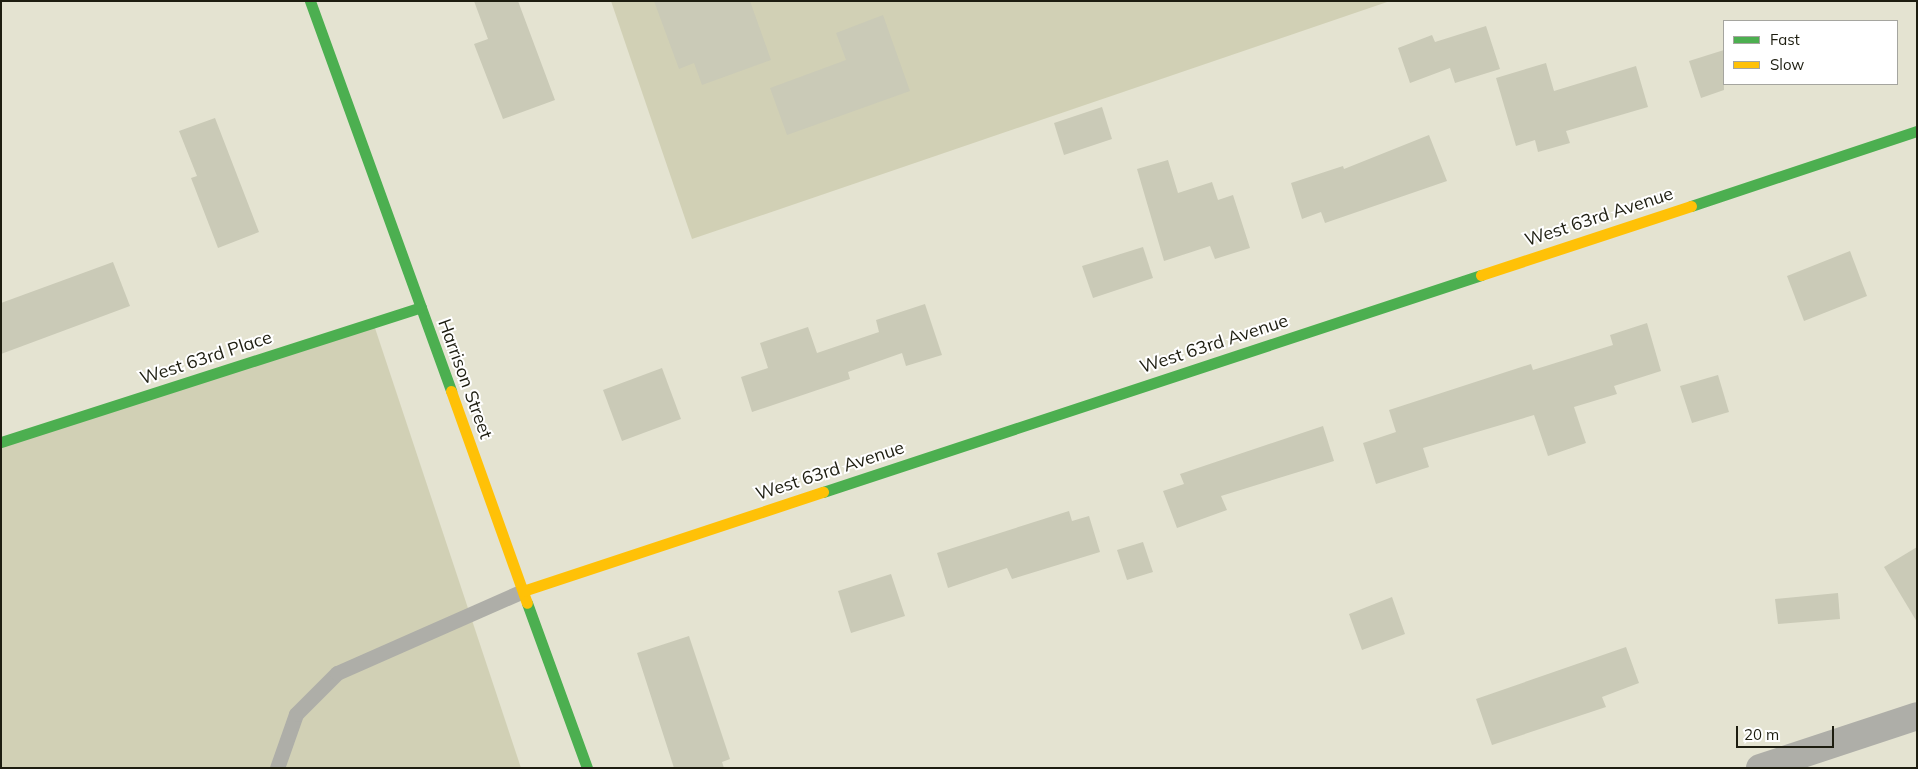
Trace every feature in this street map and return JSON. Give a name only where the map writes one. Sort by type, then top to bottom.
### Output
[{"type":"street","name":"Harrison Street","points":[[310,1],[587,768]]},
{"type":"street","name":"West 63rd Avenue","points":[[523,591],[1917,131]]},
{"type":"street","name":"West 63rd Place","points":[[1,442],[421,307]]},
{"type":"street","points":[[1760,768],[1917,716]]},
{"type":"lane","points":[[276,768],[296,714],[337,673],[523,591]]},
{"type":"green space","points":[[611,1],[1390,1],[692,239]]},
{"type":"green space","points":[[373,322],[521,768],[1,768],[1,442]]},
{"type":"building","points":[[474,1],[518,1],[555,100],[503,119],[474,44],[488,39]]},
{"type":"building","points":[[654,1],[750,1],[771,60],[702,85],[694,63],[679,69]]},
{"type":"building","points":[[883,15],[910,91],[787,135],[770,88],[846,60],[836,33]]},
{"type":"building","points":[[1486,26],[1500,69],[1455,83],[1450,68],[1410,83],[1398,48],[1432,35],[1435,42]]},
{"type":"building","points":[[1723,50],[1724,90],[1701,98],[1689,61]]},
{"type":"building","points":[[1546,63],[1554,91],[1636,66],[1648,107],[1566,131],[1570,143],[1538,152],[1535,140],[1516,146],[1496,78]]},
{"type":"building","points":[[1102,107],[1112,139],[1064,155],[1054,123]]},
{"type":"building","points":[[215,118],[259,232],[218,248],[191,178],[197,176],[179,131]]},
{"type":"building","points":[[1429,135],[1447,181],[1325,223],[1321,212],[1302,219],[1291,183],[1343,166],[1344,169]]},
{"type":"building","points":[[1168,160],[1178,193],[1212,182],[1218,200],[1233,195],[1250,248],[1215,259],[1210,246],[1164,261],[1137,169]]},
{"type":"building","points":[[1143,247],[1153,278],[1093,298],[1082,266]]},
{"type":"building","points":[[1850,251],[1867,296],[1804,321],[1787,276]]},
{"type":"building","points":[[113,262],[130,306],[1,354],[1,303]]},
{"type":"building","points":[[925,304],[942,355],[906,366],[902,353],[848,372],[850,379],[752,412],[741,377],[768,368],[760,343],[808,327],[817,353],[879,332],[876,320]]},
{"type":"building","points":[[1647,323],[1661,371],[1614,386],[1617,394],[1574,407],[1586,443],[1548,456],[1534,415],[1423,448],[1429,467],[1376,484],[1363,443],[1396,432],[1389,410],[1531,364],[1533,370],[1613,345],[1610,335]]},
{"type":"building","points":[[662,368],[681,419],[622,441],[603,390]]},
{"type":"building","points":[[1718,375],[1729,412],[1692,423],[1680,386]]},
{"type":"building","points":[[1323,426],[1334,461],[1221,496],[1227,510],[1177,528],[1163,491],[1184,484],[1180,474]]},
{"type":"building","points":[[1069,511],[1072,521],[1089,516],[1100,552],[1012,579],[1007,568],[948,588],[937,553]]},
{"type":"building","points":[[1143,542],[1153,572],[1127,580],[1117,550]]},
{"type":"building","points":[[1917,547],[1917,622],[1884,567]]},
{"type":"building","points":[[891,574],[905,616],[851,633],[838,591]]},
{"type":"building","points":[[1838,593],[1840,619],[1778,624],[1775,599]]},
{"type":"building","points":[[1392,597],[1405,634],[1362,650],[1349,614]]},
{"type":"building","points":[[689,636],[730,759],[722,762],[724,768],[674,768],[637,653]]},
{"type":"building","points":[[1626,647],[1639,683],[1602,697],[1606,707],[1492,745],[1476,699]]},
{"type":"traffic: fast","points":[[310,1],[451,391]]},
{"type":"traffic: fast","points":[[1691,206],[1917,131]]},
{"type":"traffic: fast","points":[[823,492],[1481,275]]},
{"type":"traffic: fast","points":[[1,442],[421,307]]},
{"type":"traffic: fast","points":[[527,603],[587,768]]},
{"type":"traffic: slow","points":[[1481,275],[1691,206]]},
{"type":"traffic: slow","points":[[451,391],[527,603]]},
{"type":"traffic: slow","points":[[523,591],[823,492]]}]
